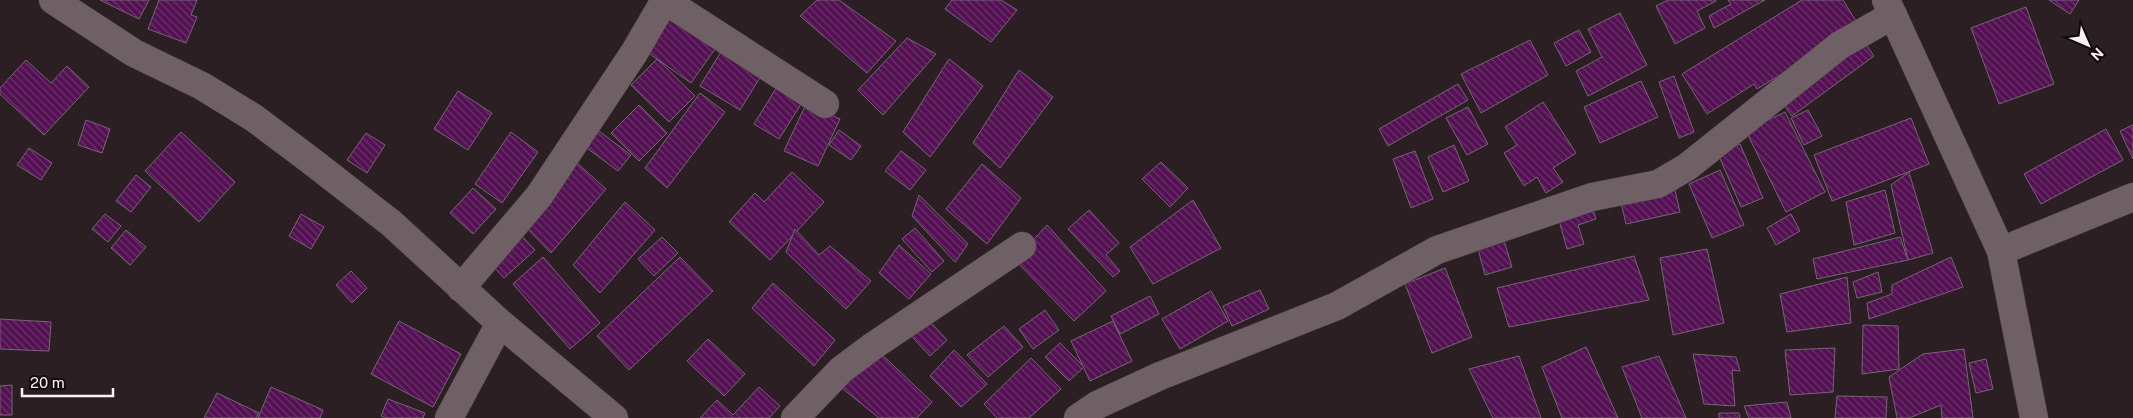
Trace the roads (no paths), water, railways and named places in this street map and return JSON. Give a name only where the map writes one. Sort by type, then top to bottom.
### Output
[{"type":"street","points":[[53,0],[134,53],[202,86],[254,118],[391,223],[500,323],[614,418]]},
{"type":"street","points":[[461,288],[539,196],[634,53],[665,0],[825,104]]},
{"type":"street","points":[[1078,418],[1097,405],[1160,376],[1337,306],[1437,250],[1592,197],[1658,184],[1688,168],[1773,96],[1890,8],[2000,251],[2034,418]]},
{"type":"street","points":[[2000,251],[2133,197]]},
{"type":"street","points":[[795,418],[841,370],[873,346],[1022,246]]},
{"type":"street","points":[[449,418],[500,323]]}]
